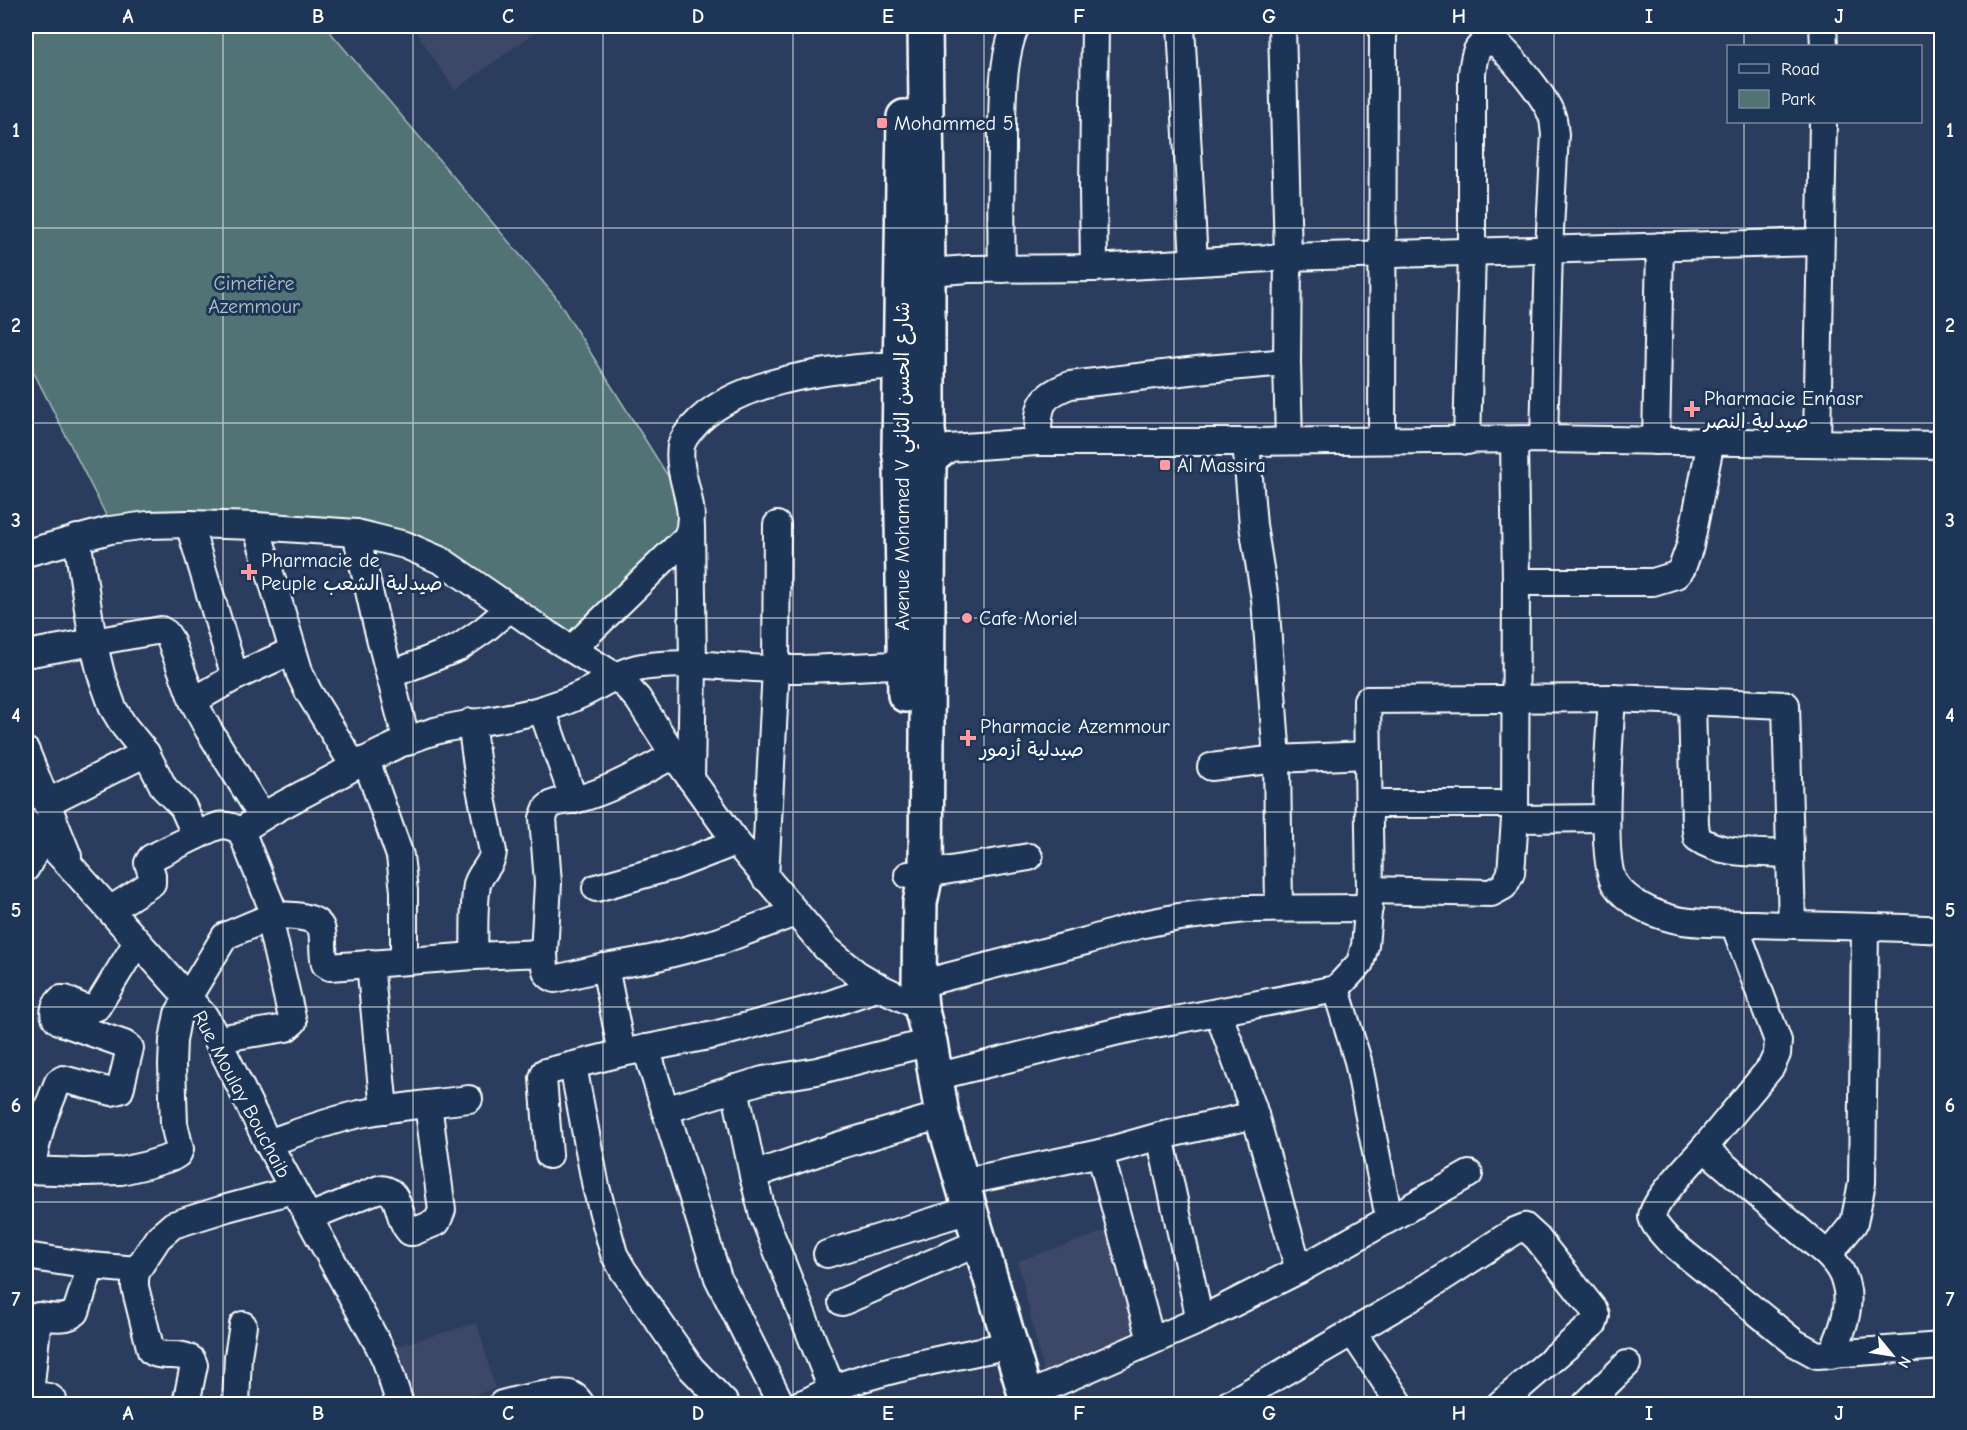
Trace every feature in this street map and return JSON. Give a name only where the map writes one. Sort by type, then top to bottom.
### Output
[{"type":"main road","name":"Avenue Mohamed V شارع الحسن الثاني","points":[[906,26],[900,365],[921,448]]},
{"type":"main road","name":"Avenue Mohamed V شارع الحسن الثاني","points":[[925,26],[928,272],[915,664],[920,995],[942,1115],[1027,1400]]},
{"type":"street","points":[[1002,269],[1002,118],[1008,53],[1016,26]]},
{"type":"street","points":[[1094,268],[1095,26]]},
{"type":"street","points":[[1181,26],[1194,262]]},
{"type":"street","points":[[1282,26],[1290,441]]},
{"type":"street","points":[[1382,440],[1383,26]]},
{"type":"street","points":[[1823,26],[1824,45]]},
{"type":"street","points":[[1467,441],[1472,251],[1472,74],[1479,46],[1486,42],[1496,42],[1509,56],[1543,99],[1553,119],[1555,134],[1549,249],[1544,439]]},
{"type":"street","points":[[1817,442],[1823,123]]},
{"type":"street","points":[[928,272],[1094,268],[1288,257],[1819,242]]},
{"type":"street","points":[[1656,441],[1660,246]]},
{"type":"street","points":[[1037,442],[1042,403],[1056,390],[1070,385],[1287,362]]},
{"type":"street","points":[[691,779],[693,665],[691,527],[681,445],[690,430],[704,415],[736,396],[815,373],[856,367],[900,365]]},
{"type":"street","points":[[921,448],[1037,442],[1544,439],[1941,445]]},
{"type":"street","points":[[26,553],[77,538],[148,525],[189,524],[356,533],[422,551],[465,576],[615,676],[638,699],[674,755],[736,842],[826,948],[857,974],[879,987],[920,995],[1139,924],[1179,916],[1369,899],[1491,894],[1504,886],[1511,873],[1514,812],[1516,582],[1514,440]]},
{"type":"street","points":[[1516,582],[1653,582],[1677,575],[1690,546],[1711,441]]},
{"type":"street","points":[[1246,442],[1253,525],[1265,599],[1277,759],[1279,908]]},
{"type":"street","points":[[189,524],[235,677]]},
{"type":"street","points":[[765,878],[776,669],[777,525]]},
{"type":"street","points":[[256,526],[292,651],[308,691],[360,763],[400,856],[403,874],[404,961]]},
{"type":"street","points":[[572,649],[682,542],[691,527]]},
{"type":"street","points":[[356,533],[407,742]]},
{"type":"street","points":[[77,538],[93,641],[113,708],[146,753],[164,788],[183,807],[196,836]]},
{"type":"street","points":[[390,675],[458,648],[510,608]]},
{"type":"street","points":[[26,654],[161,630],[170,639],[193,701],[252,824],[293,1022],[286,1028],[218,1038]]},
{"type":"street","points":[[193,701],[235,677],[292,651]]},
{"type":"street","points":[[110,910],[152,883],[148,862],[151,858],[221,824],[252,824],[360,763],[432,732],[471,722],[508,719],[542,710],[585,693],[615,676],[644,667],[693,665],[776,669],[915,664]]},
{"type":"street","points":[[1612,698],[1606,818],[1612,875],[1615,884],[1628,897],[1651,912],[1675,920],[1941,930]]},
{"type":"street","points":[[935,1077],[1119,1031],[1336,989],[1359,963],[1365,946],[1369,899],[1367,700],[1612,698],[1786,705],[1792,925]]},
{"type":"street","points":[[1692,701],[1697,838],[1706,845],[1727,850],[1790,854]]},
{"type":"street","points":[[542,710],[574,800]]},
{"type":"street","points":[[471,722],[480,788],[493,852],[492,859],[477,887],[474,956]]},
{"type":"street","points":[[26,751],[73,869]]},
{"type":"street","points":[[46,803],[146,753]]},
{"type":"street","points":[[674,755],[618,784],[574,800],[550,805],[544,812],[548,883],[544,953],[545,971],[548,976],[555,979],[650,959],[720,941],[795,913]]},
{"type":"street","points":[[1211,767],[1277,759],[1367,755]]},
{"type":"street","points":[[1369,804],[1606,818]]},
{"type":"street","points":[[26,868],[34,830]]},
{"type":"street","name":"Rue Moulay Bouchaib","points":[[34,830],[73,869],[205,1017],[218,1038],[268,1143],[379,1346],[398,1404]]},
{"type":"street","points":[[596,888],[674,866],[736,842]]},
{"type":"street","points":[[918,884],[1029,857]]},
{"type":"street","points":[[137,942],[97,1007],[91,1010],[61,999],[56,1004],[53,1015],[61,1022],[130,1048],[120,1090],[112,1092],[63,1079],[58,1082],[34,1120],[28,1170],[121,1171],[147,1165],[177,1154],[180,1149],[174,1124],[172,1096],[173,1041],[178,1014],[225,936],[272,916],[309,919],[318,923],[322,932],[323,959],[327,966],[544,953]]},
{"type":"street","points":[[1734,924],[1778,1041],[1777,1054],[1771,1067],[1659,1200],[1652,1217],[1669,1241],[1795,1343],[1818,1355],[1941,1346]]},
{"type":"street","points":[[1828,1255],[1854,1223],[1862,1182],[1865,928]]},
{"type":"street","points":[[370,963],[384,1110]]},
{"type":"street","points":[[605,968],[634,1050],[665,1110],[718,1278],[781,1404]]},
{"type":"street","points":[[549,1155],[543,1075],[549,1070],[634,1050],[714,1035],[830,1004],[879,987]]},
{"type":"street","points":[[1336,989],[1358,1061],[1389,1218]]},
{"type":"street","points":[[1218,1012],[1255,1115],[1299,1270]]},
{"type":"street","points":[[665,1110],[763,1080],[817,1071],[930,1042]]},
{"type":"street","points":[[573,1066],[596,1187],[614,1254],[691,1368],[726,1404]]},
{"type":"street","points":[[735,1088],[763,1215],[832,1389]]},
{"type":"street","points":[[268,1143],[326,1123],[384,1110],[469,1099]]},
{"type":"street","points":[[309,1217],[379,1189],[386,1189],[392,1192],[404,1226],[410,1232],[437,1222],[442,1210],[428,1104]]},
{"type":"street","points":[[753,1175],[837,1146],[942,1115]]},
{"type":"street","points":[[827,1254],[966,1196],[1160,1136],[1255,1115]]},
{"type":"street","points":[[1160,1136],[1200,1320]]},
{"type":"street","points":[[1704,1148],[1838,1265],[1844,1276],[1848,1301],[1844,1326],[1831,1355]]},
{"type":"street","points":[[1101,1153],[1151,1341]]},
{"type":"street","points":[[1027,1400],[1200,1320],[1299,1270],[1469,1174]]},
{"type":"street","points":[[186,1404],[194,1365],[192,1360],[183,1356],[157,1354],[151,1351],[135,1287],[137,1270],[158,1238],[173,1226],[293,1190]]},
{"type":"street","points":[[1229,1404],[1353,1333],[1521,1227],[1528,1228],[1594,1310],[1596,1319],[1500,1404]]},
{"type":"street","points":[[842,1302],[980,1242]]},
{"type":"street","points":[[26,1256],[137,1270]]},
{"type":"street","points":[[36,1398],[32,1315],[65,1318],[76,1312],[92,1266]]},
{"type":"street","points":[[236,1404],[238,1356],[243,1325]]},
{"type":"street","points":[[1353,1333],[1400,1404]]},
{"type":"street","points":[[806,1404],[832,1389],[890,1371],[1010,1346]]},
{"type":"street","points":[[1586,1404],[1628,1364]]},
{"type":"street","points":[[502,1404],[521,1398],[567,1393],[577,1398],[581,1404]]},
{"type":"shaded area","points":[[412,26],[544,26],[455,90]]},
{"type":"shaded area","points":[[1118,1227],[1150,1351],[1048,1393],[1018,1261]]},
{"type":"shaded area","points":[[477,1323],[495,1388],[447,1404],[416,1404],[387,1349]]},
{"type":"green space","name":"Cimetière Azemmour","points":[[26,26],[325,26],[555,296],[683,500],[684,531],[560,642],[435,553],[234,521],[111,525],[26,357]]},
{"type":"place","name":"Mohammed 5","points":[[882,123]]},
{"type":"place","name":"Pharmacie Ennasr صيدلية النصر","points":[[1692,409]]},
{"type":"place","name":"Al Massira","points":[[1165,465]]},
{"type":"place","name":"Pharmacie de Peuple صيدلية الشعب","points":[[249,572]]},
{"type":"place","name":"Cafe Moriel","points":[[967,618]]},
{"type":"place","name":"Pharmacie Azemmour صيدلية أزمور","points":[[968,738]]}]
